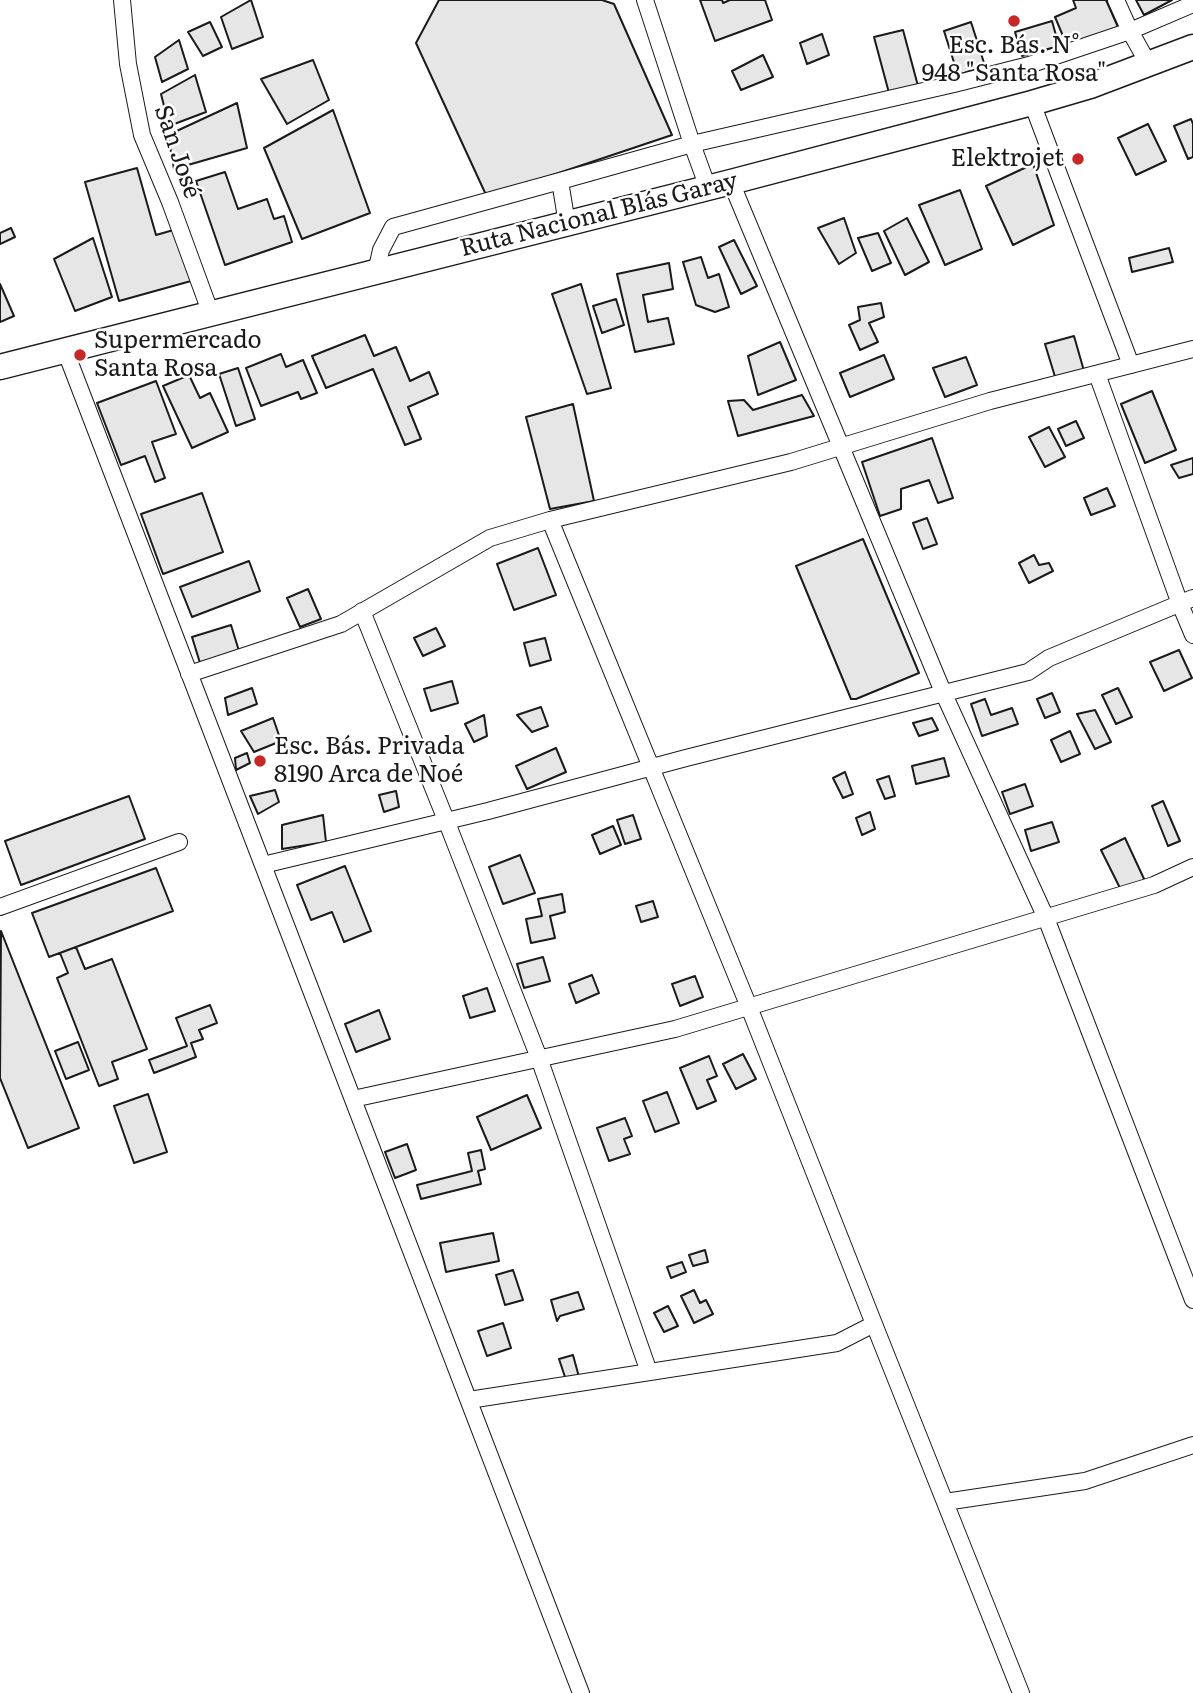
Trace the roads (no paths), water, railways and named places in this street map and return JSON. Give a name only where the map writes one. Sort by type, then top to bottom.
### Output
[{"type":"highway","name":"Ruta Nacional Blás Garay","points":[[0,367],[720,185],[1032,103],[1090,86],[1193,47]]},
{"type":"street","name":"San José","points":[[122,0],[128,64],[142,135],[211,314]]},
{"type":"street","points":[[645,0],[692,144],[720,185],[841,447],[943,692],[1046,918],[1193,1300]]},
{"type":"street","points":[[1116,0],[1149,65]]},
{"type":"street","points":[[376,272],[381,250],[393,227],[692,144],[1029,65],[1130,31],[1193,4]]},
{"type":"street","points":[[1032,103],[1131,365]]},
{"type":"street","points":[[560,181],[567,224]]},
{"type":"street","points":[[65,349],[582,1693]]},
{"type":"street","points":[[189,674],[341,624],[490,538],[550,520],[791,462],[990,401],[1193,349]]},
{"type":"street","points":[[1097,374],[1186,601],[1193,635]]},
{"type":"street","points":[[550,520],[749,1007],[1021,1693]]},
{"type":"street","points":[[263,864],[1028,672],[1049,658],[1186,601]]},
{"type":"street","points":[[362,611],[539,1058],[649,1372]]},
{"type":"street","points":[[0,907],[179,842]]},
{"type":"street","points":[[353,1099],[675,1029],[1154,885],[1193,867]]},
{"type":"street","points":[[469,1400],[836,1343],[874,1324]]},
{"type":"street","points":[[945,1502],[1085,1481],[1193,1445]]},
{"type":"place","name":"Esc. Bás. N° 948 \"Santa Rosa\"","points":[[1014,21]]},
{"type":"place","name":"Elektrojet","points":[[1078,159]]},
{"type":"place","name":"Supermercado Santa Rosa","points":[[80,355]]},
{"type":"place","name":"Esc. Bás. Privada 8190 Arca de Noé","points":[[260,761]]}]
